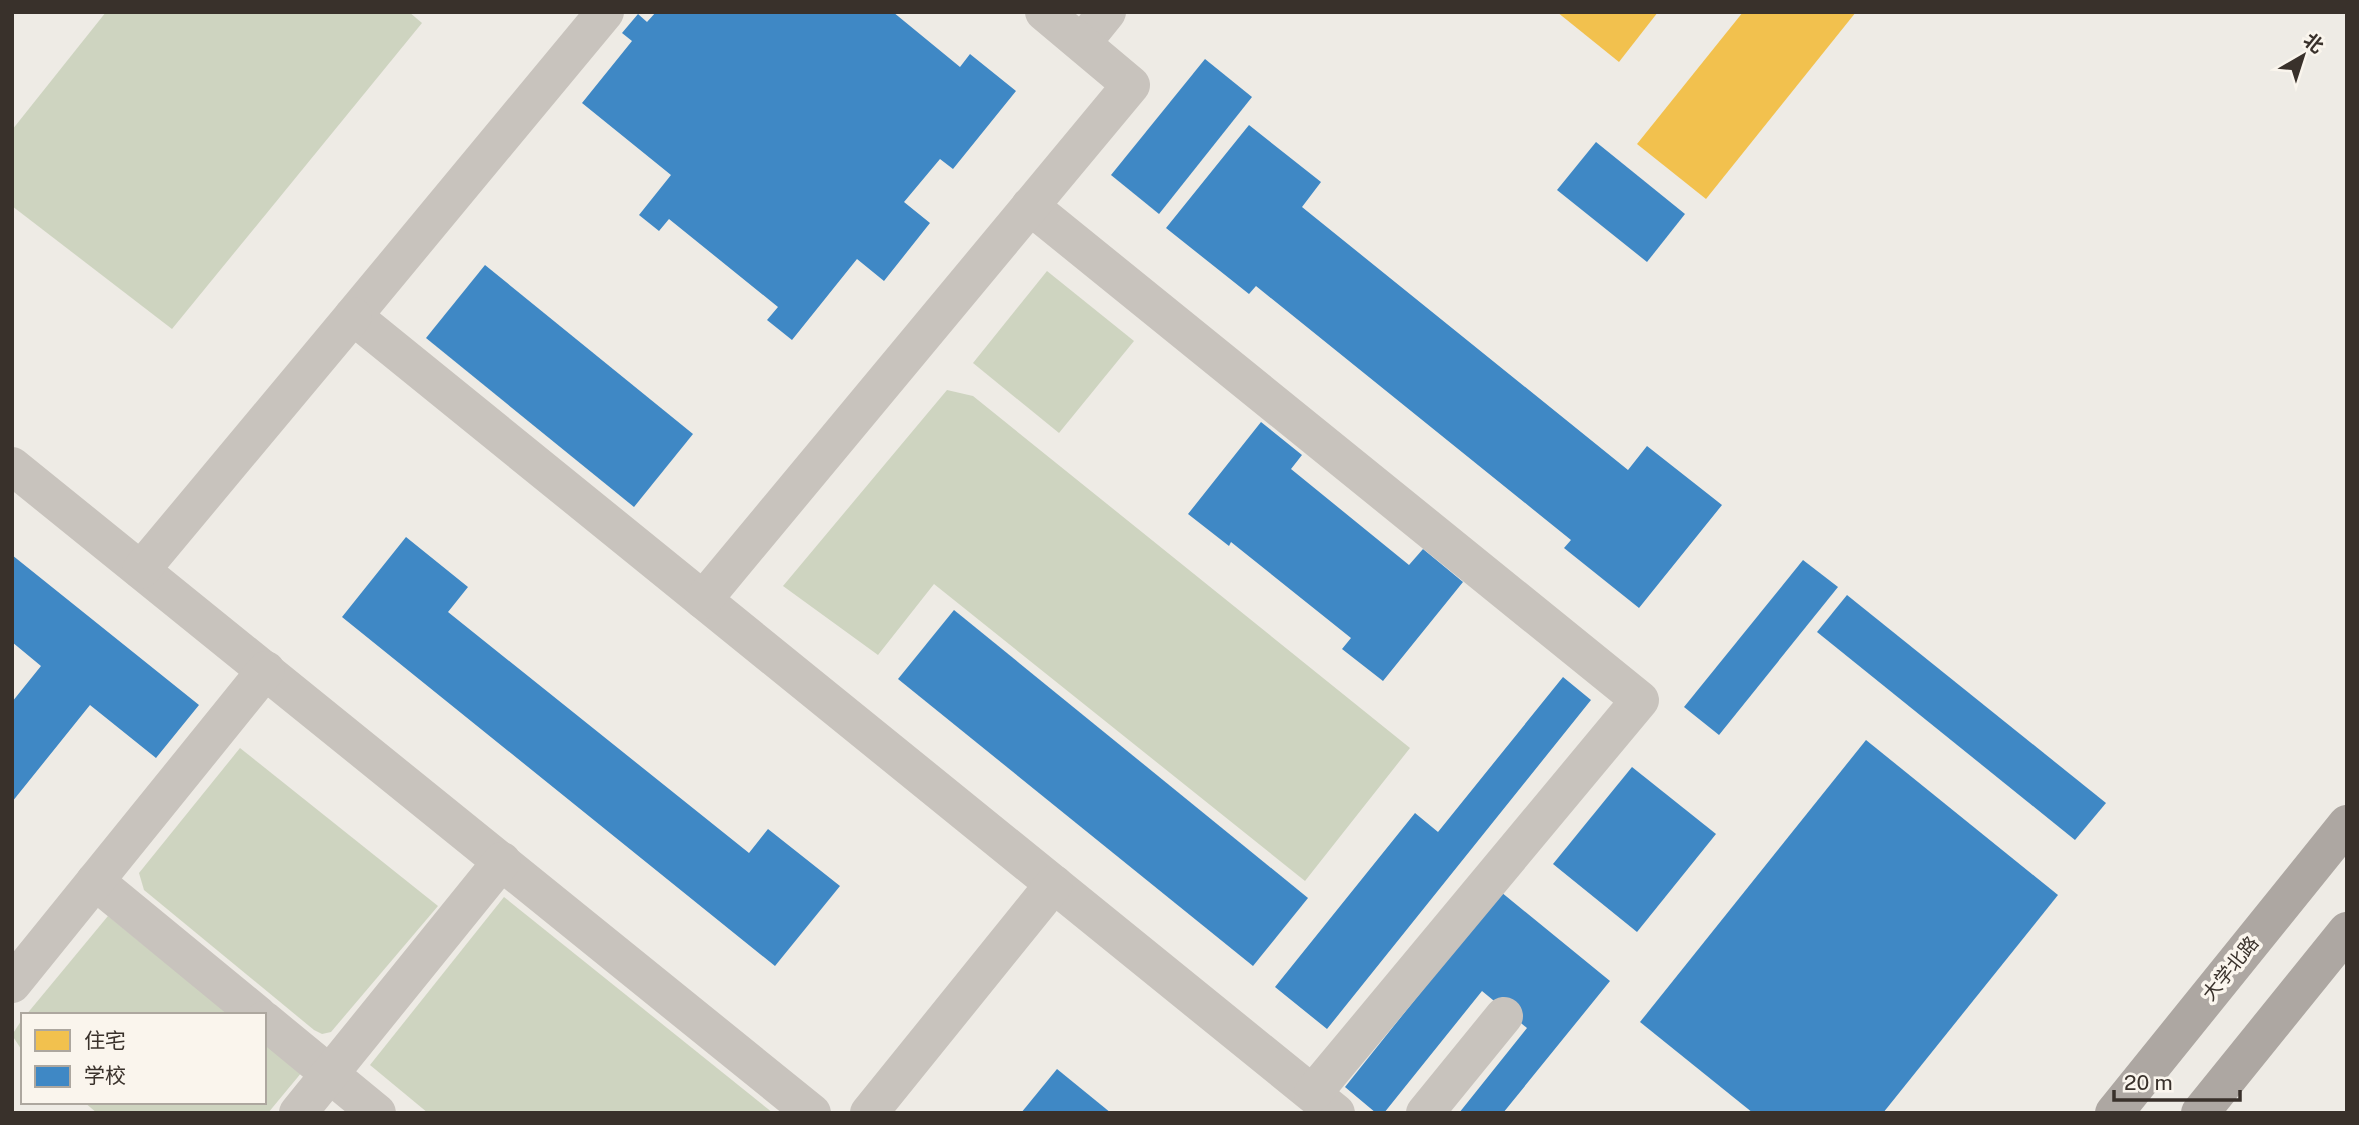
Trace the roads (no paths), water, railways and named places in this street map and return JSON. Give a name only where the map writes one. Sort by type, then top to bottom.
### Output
[{"type":"main road","name":"大学北路","points":[[2114,1113],[2347,824]]},
{"type":"main road","points":[[2200,1113],[2347,931]]},
{"type":"lane","points":[[141,570],[606,12]]},
{"type":"lane","points":[[703,600],[1131,85],[1044,12]]},
{"type":"lane","points":[[1082,43],[1107,12]]},
{"type":"lane","points":[[353,316],[1324,1103],[1640,700],[1031,206]]},
{"type":"lane","points":[[12,466],[813,1113]]},
{"type":"lane","points":[[12,984],[266,670]]},
{"type":"lane","points":[[298,1113],[502,861]]},
{"type":"lane","points":[[95,881],[256,1013]]},
{"type":"lane","points":[[869,1113],[1054,884]]},
{"type":"lane","points":[[1425,1113],[1504,1016]]},
{"type":"lane","points":[[266,1022],[377,1113]]}]
